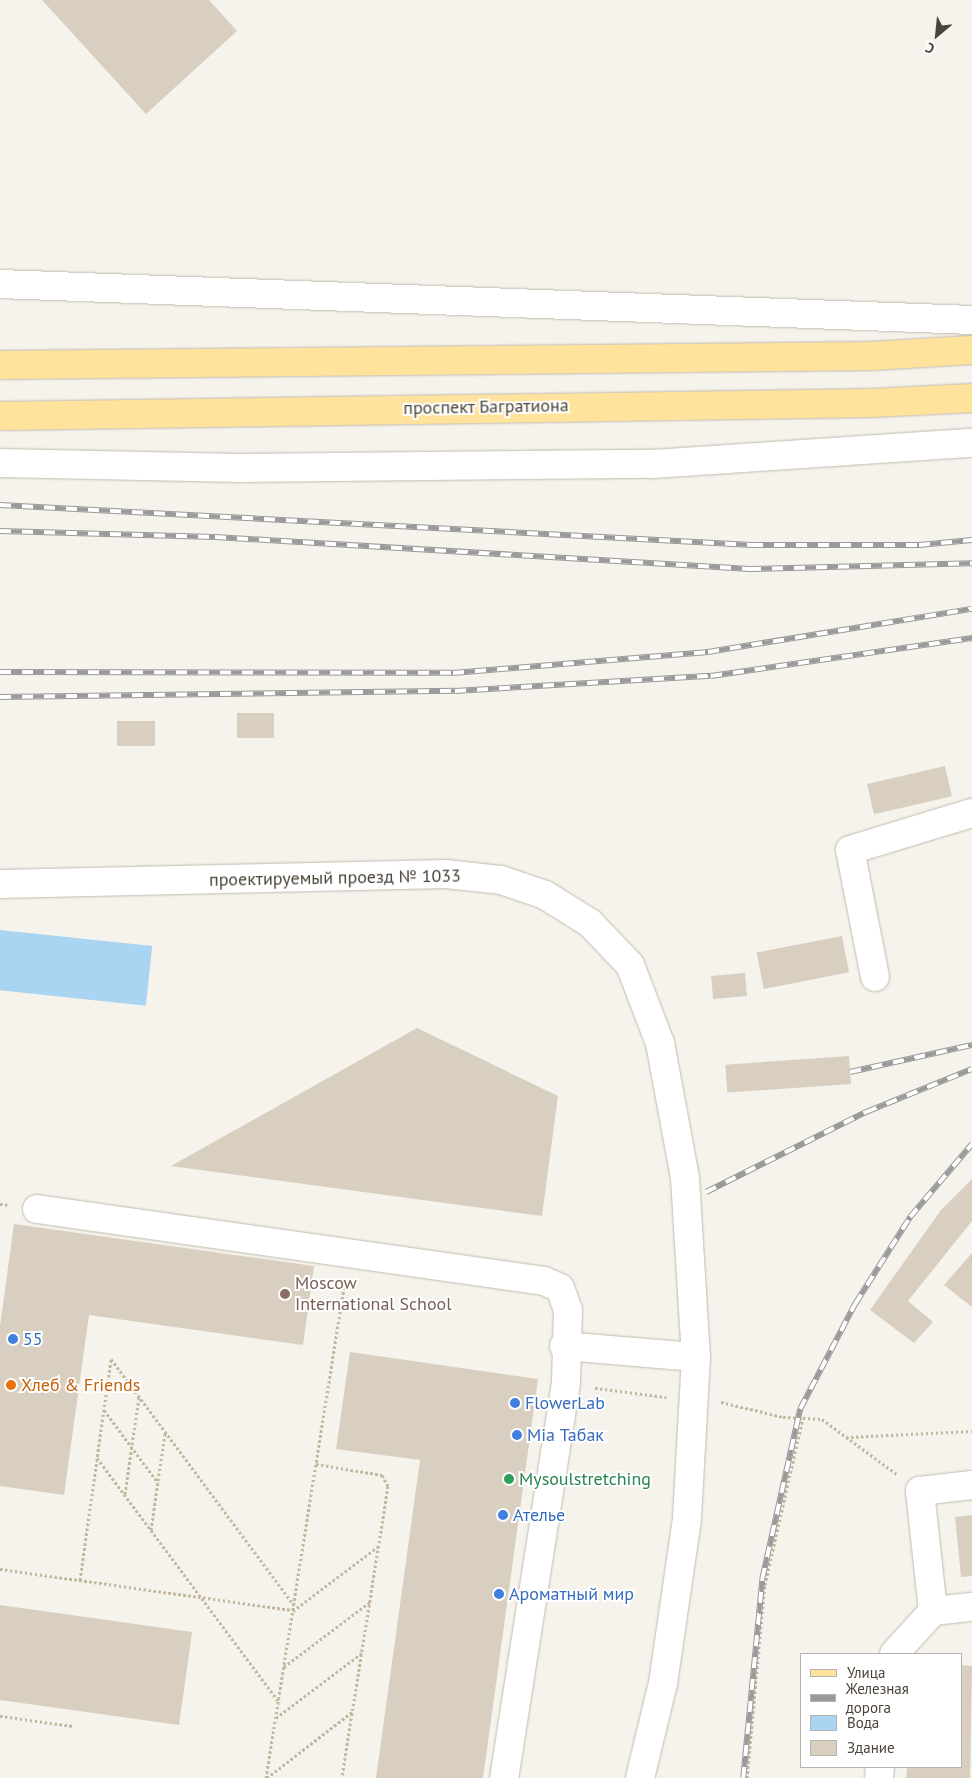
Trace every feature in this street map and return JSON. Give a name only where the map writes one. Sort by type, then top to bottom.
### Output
[{"type":"main road","points":[[0,365],[872,356],[972,350]]},
{"type":"main road","name":"проспект Багратиона","points":[[0,416],[561,406],[873,403],[972,398]]},
{"type":"street","points":[[0,284],[972,320]]},
{"type":"street","points":[[0,463],[240,468],[652,464],[972,443]]},
{"type":"street","points":[[875,977],[850,850],[972,813]]},
{"type":"street","name":"проектируемый проезд № 1033","points":[[0,884],[446,874],[501,880],[545,895],[590,923],[630,965],[660,1043],[685,1178],[696,1357],[686,1528],[663,1683],[640,1778]]},
{"type":"street","points":[[37,1209],[544,1281],[560,1288],[568,1310],[564,1346],[566,1383],[504,1778]]},
{"type":"street","points":[[564,1346],[696,1357]]},
{"type":"street","points":[[933,1611],[920,1491],[972,1485]]},
{"type":"street","points":[[895,1653],[933,1611],[972,1608]]},
{"type":"path","points":[[266,1778],[349,1253]]},
{"type":"path","points":[[80,1580],[111,1359],[294,1604]]},
{"type":"path","points":[[566,1383],[642,1395],[695,1396],[803,1418],[822,1419],[920,1491]]},
{"type":"path","points":[[125,1495],[139,1396]]},
{"type":"path","points":[[104,1410],[158,1484]]},
{"type":"path","points":[[747,1778],[766,1584],[803,1418]]},
{"type":"path","points":[[846,1437],[972,1431]]},
{"type":"path","points":[[151,1531],[165,1432]]},
{"type":"path","points":[[97,1458],[278,1702]]},
{"type":"path","points":[[316,1464],[385,1478],[388,1486],[342,1778]]},
{"type":"path","points":[[0,1569],[292,1611],[379,1546]]},
{"type":"path","points":[[284,1667],[370,1602]]},
{"type":"path","points":[[275,1719],[362,1653]]},
{"type":"path","points":[[266,1778],[352,1712]]},
{"type":"path","points":[[0,1716],[73,1726]]},
{"type":"water","points":[[0,930],[152,946],[146,1006],[0,990]]},
{"type":"building","points":[[42,0],[209,0],[237,31],[146,114]]},
{"type":"building","points":[[237,713],[274,713],[274,738],[237,738]]},
{"type":"building","points":[[117,721],[155,721],[155,746],[117,746]]},
{"type":"building","points":[[945,766],[952,796],[874,814],[867,784]]},
{"type":"building","points":[[842,936],[849,972],[764,989],[757,953]]},
{"type":"building","points":[[745,973],[747,996],[713,999],[711,976]]},
{"type":"building","points":[[417,1028],[558,1096],[542,1216],[171,1166]]},
{"type":"building","points":[[849,1056],[851,1084],[727,1093],[725,1065]]},
{"type":"building","points":[[972,1179],[972,1221],[908,1301],[933,1322],[914,1343],[870,1310],[941,1210]]},
{"type":"building","points":[[14,1224],[314,1266],[303,1345],[89,1315],[64,1495],[0,1486],[0,1326]]},
{"type":"building","points":[[972,1253],[972,1307],[944,1285]]},
{"type":"building","points":[[350,1352],[538,1379],[483,1778],[376,1778],[420,1460],[336,1449]]},
{"type":"building","points":[[972,1515],[972,1576],[961,1577],[955,1517]]},
{"type":"building","points":[[0,1605],[192,1632],[179,1725],[0,1700]]},
{"type":"building","points":[[962,1665],[972,1666],[970,1778],[906,1778],[907,1768],[962,1768]]},
{"type":"railway","points":[[0,505],[752,545],[919,545],[972,540]]},
{"type":"railway","points":[[0,531],[215,537],[750,569],[972,563]]},
{"type":"railway","points":[[0,672],[453,673],[708,652],[972,609]]},
{"type":"railway","points":[[0,697],[455,691],[711,676],[972,638]]},
{"type":"railway","points":[[850,1072],[972,1045]]},
{"type":"railway","points":[[706,1192],[866,1112],[972,1069]]},
{"type":"railway","points":[[743,1778],[762,1579],[800,1409],[855,1304],[910,1217],[972,1144]]},
{"type":"place","name":"Moscow International School","points":[[285,1294]]},
{"type":"place","name":"55","points":[[13,1339]]},
{"type":"place","name":"Хлеб & Friends","points":[[11,1385]]},
{"type":"place","name":"FlowerLab","points":[[515,1403]]},
{"type":"place","name":"Mia Табак","points":[[517,1435]]},
{"type":"place","name":"Mysoulstretching","points":[[509,1479]]},
{"type":"place","name":"Ателье","points":[[503,1515]]},
{"type":"place","name":"Ароматный мир","points":[[499,1594]]}]
